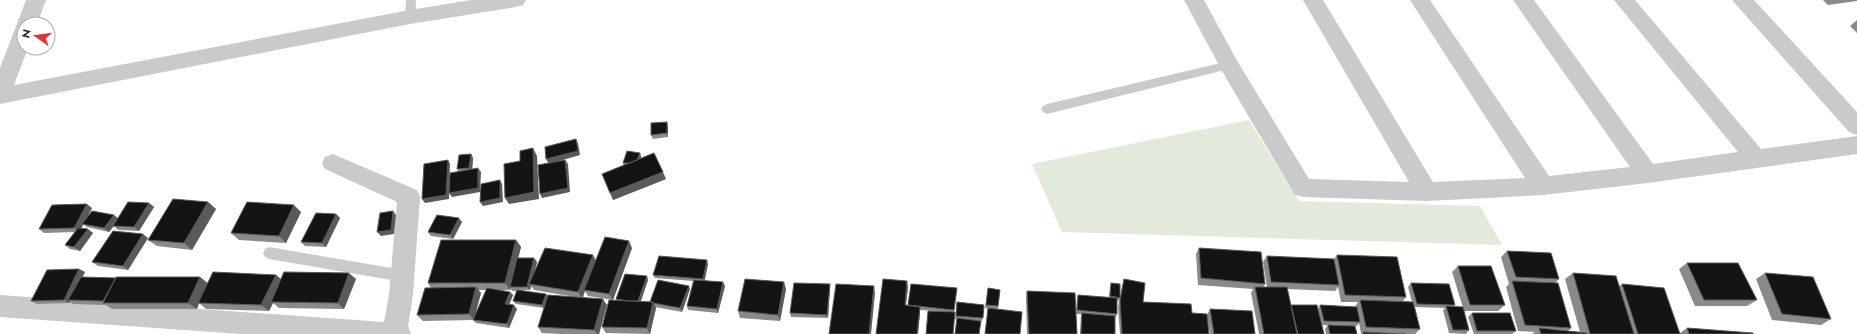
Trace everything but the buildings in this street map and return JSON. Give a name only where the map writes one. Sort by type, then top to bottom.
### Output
[{"type":"street","points":[[30,16],[36,0]]},
{"type":"street","points":[[0,96],[410,9],[516,0]]},
{"type":"street","points":[[1194,0],[1229,65],[1303,188],[1427,192],[1543,186],[1648,174],[1857,145]]},
{"type":"street","points":[[1313,0],[1427,192]]},
{"type":"street","points":[[1420,0],[1543,186]]},
{"type":"street","points":[[1522,0],[1648,174]]},
{"type":"street","points":[[1624,0],[1756,159]]},
{"type":"street","points":[[1742,0],[1857,126]]},
{"type":"street","points":[[0,96],[16,53]]},
{"type":"street","points":[[333,163],[409,197],[403,276],[394,334]]},
{"type":"street","points":[[0,306],[400,334]]},
{"type":"lane","points":[[1047,109],[1229,65]]},
{"type":"lane","points":[[269,253],[403,276]]},
{"type":"green space","points":[[1249,120],[1299,201],[1480,206],[1502,245],[1062,232],[1032,164]]}]
